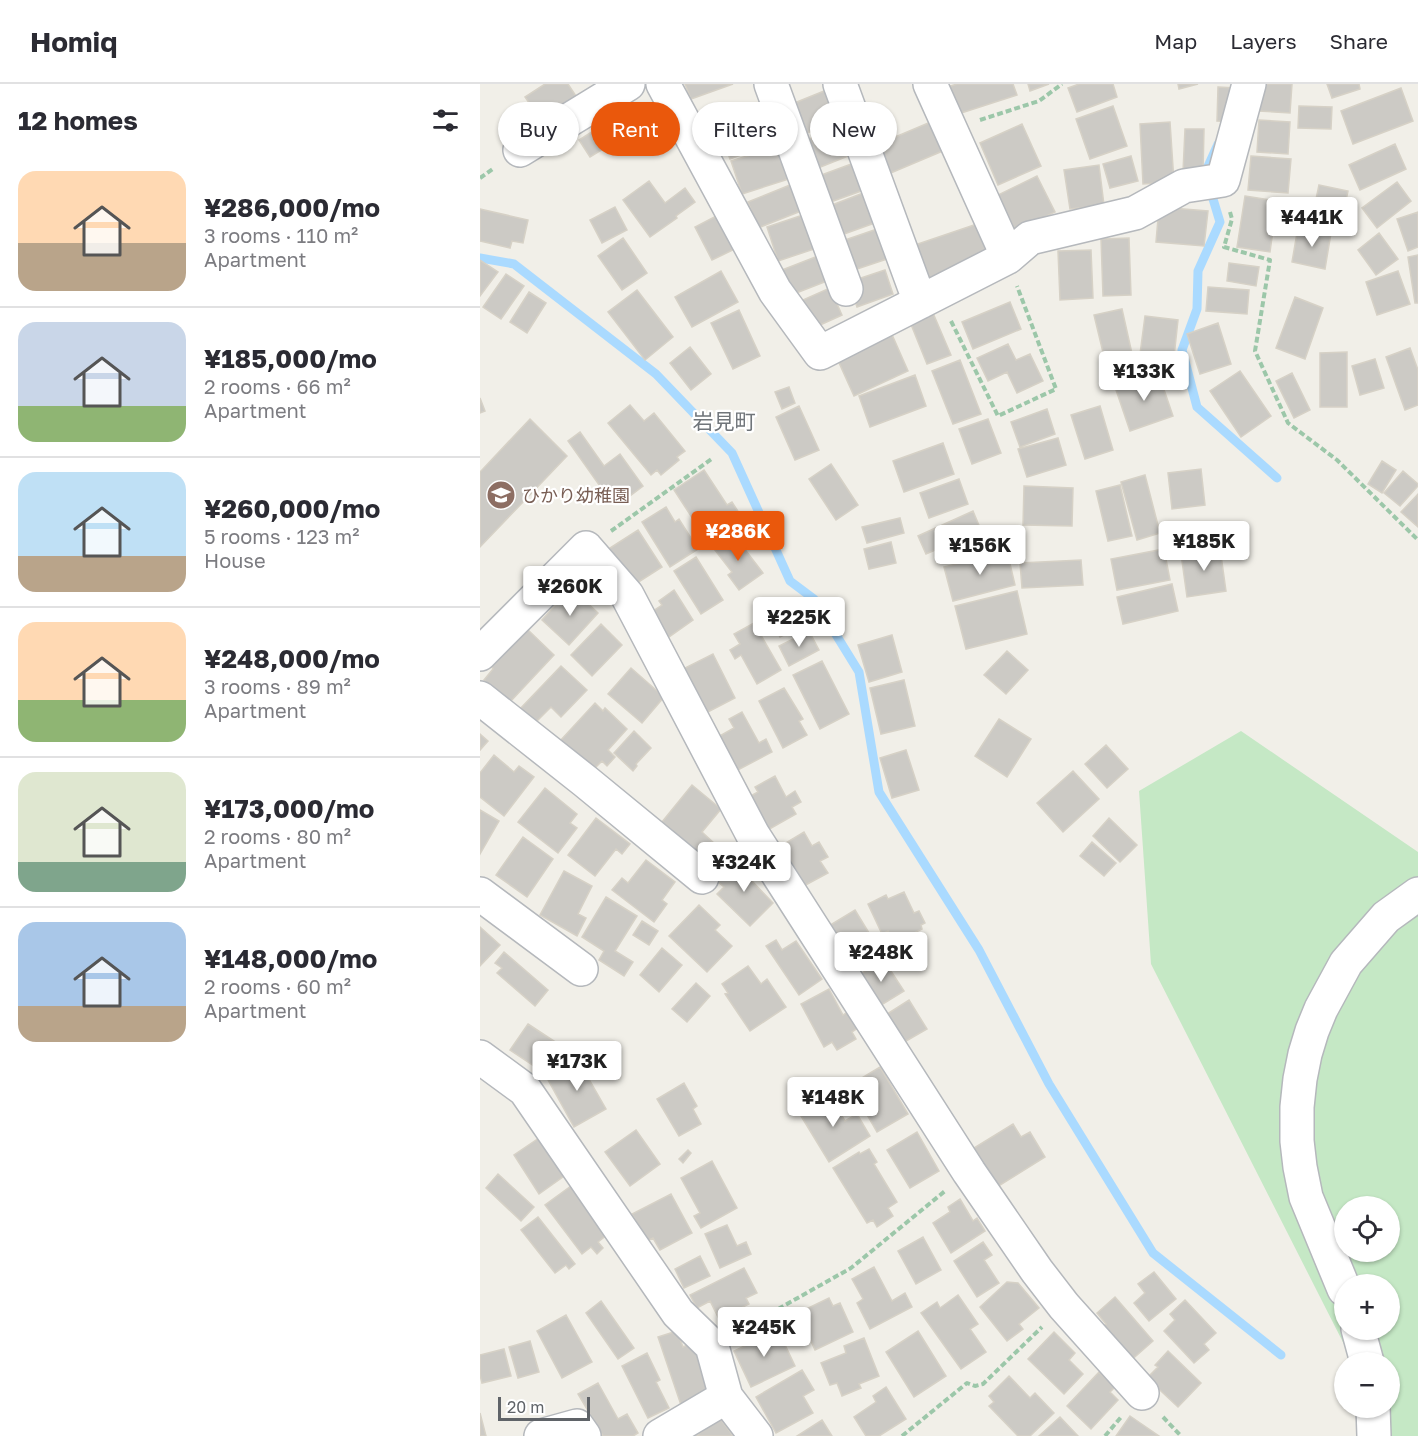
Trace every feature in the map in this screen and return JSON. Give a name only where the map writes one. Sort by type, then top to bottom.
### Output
[{"type":"street","points":[[579,114],[628,84]]},
{"type":"street","points":[[663,84],[775,291],[820,353],[1008,256],[1030,238],[1135,213],[1184,186],[1223,180],[1249,84]]},
{"type":"street","points":[[771,84],[846,289]]},
{"type":"street","points":[[840,84],[929,298]]},
{"type":"street","points":[[930,84],[1008,256]]},
{"type":"street","points":[[480,654],[586,548],[627,595],[753,835],[969,1172],[1064,1306],[1142,1393]]},
{"type":"street","points":[[480,698],[702,877]]},
{"type":"street","points":[[480,894],[581,969]]},
{"type":"street","points":[[1338,1274],[1306,1197],[1300,1167],[1297,1141],[1301,1070],[1312,1030],[1346,963],[1386,917],[1418,894]]},
{"type":"street","points":[[480,1057],[525,1090],[678,1313],[712,1346],[726,1397],[756,1436]]},
{"type":"street","points":[[660,1436],[726,1397]]},
{"type":"street","points":[[1373,1418],[1374,1436]]},
{"type":"street","points":[[541,1436],[577,1426],[584,1436]]},
{"type":"path","points":[[950,130],[1039,101],[1062,84]]},
{"type":"path","points":[[1223,180],[1232,219],[1224,247],[1270,260],[1255,351],[1288,423],[1337,460],[1418,540]]},
{"type":"path","points":[[929,298],[998,416],[1056,389],[1008,256]]},
{"type":"path","points":[[586,548],[714,458]]},
{"type":"path","points":[[712,1346],[851,1268],[969,1172]]},
{"type":"path","points":[[902,1436],[967,1383],[975,1386],[983,1384],[1064,1306]]},
{"type":"green space","points":[[1241,731],[1418,852],[1418,1436],[1391,1436],[1382,1418],[1400,1418],[1400,1352],[1348,1352],[1342,1340],[1400,1340],[1400,1274],[1334,1274],[1334,1325],[1151,964],[1139,791]]},
{"type":"building","points":[[545,84],[568,84],[576,96],[567,102],[528,102],[525,97]]},
{"type":"building","points":[[685,84],[733,84],[691,99]]},
{"type":"building","points":[[957,84],[1013,84],[1017,95],[955,115],[947,87]]},
{"type":"building","points":[[1028,84],[1049,84],[1030,91]]},
{"type":"building","points":[[1079,84],[1113,84],[1117,97],[1077,112],[1068,88]]},
{"type":"building","points":[[1178,84],[1198,84],[1179,89]]},
{"type":"building","points":[[1261,84],[1292,84],[1290,113],[1259,111]]},
{"type":"building","points":[[1327,84],[1359,84],[1360,89],[1332,98]]},
{"type":"building","points":[[1218,87],[1236,88],[1235,122],[1217,121]]},
{"type":"building","points":[[1401,88],[1413,121],[1353,144],[1341,111]]},
{"type":"building","points":[[829,89],[834,102],[810,102],[810,132],[799,136],[797,102]]},
{"type":"building","points":[[1113,106],[1127,146],[1090,159],[1076,119]]},
{"type":"building","points":[[1299,106],[1332,107],[1331,129],[1298,128]]},
{"type":"building","points":[[1259,120],[1290,122],[1288,154],[1257,152]]},
{"type":"building","points":[[933,121],[945,150],[886,175],[878,156],[897,156],[897,136]]},
{"type":"building","points":[[1170,122],[1174,182],[1143,184],[1140,124]]},
{"type":"building","points":[[1022,124],[1041,166],[998,185],[980,143]]},
{"type":"building","points":[[1185,129],[1204,129],[1203,172],[1183,172]]},
{"type":"building","points":[[591,132],[592,156],[590,157],[579,140]]},
{"type":"building","points":[[1395,144],[1406,169],[1360,190],[1349,165]]},
{"type":"building","points":[[747,156],[789,156],[795,177],[742,194],[731,161]]},
{"type":"building","points":[[813,156],[848,156],[818,168]]},
{"type":"building","points":[[1131,156],[1138,181],[1110,188],[1103,164]]},
{"type":"building","points":[[1251,156],[1291,159],[1288,193],[1248,190]]},
{"type":"building","points":[[854,163],[864,190],[825,204],[816,177]]},
{"type":"building","points":[[1099,165],[1104,205],[1070,209],[1064,170]]},
{"type":"building","points":[[1037,176],[1055,212],[1013,232],[996,196]]},
{"type":"building","points":[[649,181],[665,203],[685,188],[695,202],[650,237],[623,200]]},
{"type":"building","points":[[1397,182],[1411,201],[1377,228],[1362,208]]},
{"type":"building","points":[[790,185],[801,211],[758,228],[748,202]]},
{"type":"building","points":[[1319,185],[1348,191],[1341,224],[1312,218]]},
{"type":"building","points":[[871,190],[883,220],[844,234],[832,205]]},
{"type":"building","points":[[1245,196],[1277,201],[1270,252],[1237,247]]},
{"type":"building","points":[[615,207],[627,230],[602,243],[590,220]]},
{"type":"building","points":[[1159,207],[1208,211],[1204,246],[1156,242]]},
{"type":"building","points":[[480,209],[528,220],[523,243],[512,241],[510,248],[480,241]]},
{"type":"building","points":[[1418,212],[1418,247],[1408,251],[1397,219]]},
{"type":"building","points":[[722,213],[739,247],[712,260],[695,227]]},
{"type":"building","points":[[809,213],[820,247],[778,261],[767,227]]},
{"type":"building","points":[[980,223],[992,257],[925,281],[912,246]]},
{"type":"building","points":[[883,227],[893,257],[854,270],[845,240]]},
{"type":"building","points":[[1298,227],[1331,233],[1325,269],[1292,262]]},
{"type":"building","points":[[1379,233],[1398,259],[1376,275],[1358,250]]},
{"type":"building","points":[[623,238],[647,273],[622,290],[598,256]]},
{"type":"building","points":[[1129,238],[1131,295],[1103,296],[1101,239]]},
{"type":"building","points":[[1091,250],[1093,298],[1060,300],[1058,251]]},
{"type":"building","points":[[823,254],[832,279],[786,297],[777,272]]},
{"type":"building","points":[[1418,255],[1418,303],[1415,303],[1408,257]]},
{"type":"building","points":[[480,260],[498,272],[480,296]]},
{"type":"building","points":[[1229,263],[1259,267],[1256,286],[1227,281]]},
{"type":"building","points":[[885,270],[893,294],[857,307],[849,282]]},
{"type":"building","points":[[721,271],[738,302],[692,327],[675,297]]},
{"type":"building","points":[[1398,271],[1410,304],[1377,315],[1366,282]]},
{"type":"building","points":[[506,274],[524,286],[501,319],[483,307]]},
{"type":"building","points":[[1208,287],[1249,290],[1247,314],[1206,311]]},
{"type":"building","points":[[830,288],[842,315],[809,330],[796,303]]},
{"type":"building","points":[[637,290],[673,337],[645,360],[608,312]]},
{"type":"building","points":[[529,292],[546,303],[527,333],[510,322]]},
{"type":"building","points":[[1295,297],[1323,308],[1305,359],[1276,348]]},
{"type":"building","points":[[1010,302],[1021,329],[973,349],[962,322]]},
{"type":"building","points":[[1122,309],[1135,367],[1108,373],[1094,315]]},
{"type":"building","points":[[739,310],[760,356],[733,369],[711,323]]},
{"type":"building","points":[[933,313],[951,355],[927,364],[910,322]]},
{"type":"building","points":[[1145,316],[1178,320],[1174,357],[1140,354]]},
{"type":"building","points":[[1218,323],[1231,364],[1200,374],[1187,334]]},
{"type":"building","points":[[890,330],[908,371],[854,396],[836,356]]},
{"type":"building","points":[[1008,344],[1016,360],[1030,354],[1043,381],[1017,393],[1007,372],[988,381],[977,358]]},
{"type":"building","points":[[690,347],[711,374],[691,390],[670,363]]},
{"type":"building","points":[[1410,348],[1418,370],[1418,405],[1405,410],[1386,357]]},
{"type":"building","points":[[1347,352],[1347,407],[1320,407],[1320,353]]},
{"type":"building","points":[[1375,359],[1384,388],[1360,395],[1352,366]]},
{"type":"building","points":[[960,360],[981,414],[953,424],[932,371]]},
{"type":"building","points":[[1240,371],[1271,416],[1241,437],[1210,391]]},
{"type":"building","points":[[1158,372],[1173,416],[1130,431],[1115,387]]},
{"type":"building","points":[[1292,373],[1310,410],[1294,418],[1276,381]]},
{"type":"building","points":[[915,375],[926,406],[870,427],[859,396]]},
{"type":"building","points":[[789,387],[795,403],[782,409],[775,392]]},
{"type":"building","points":[[480,398],[485,411],[480,413]]},
{"type":"building","points":[[630,405],[644,421],[654,413],[685,451],[677,457],[679,460],[661,475],[657,470],[651,475],[608,423]]},
{"type":"building","points":[[799,406],[819,450],[795,460],[776,417]]},
{"type":"building","points":[[1100,406],[1113,450],[1085,459],[1071,415]]},
{"type":"building","points":[[1047,409],[1055,434],[1020,447],[1011,422]]},
{"type":"building","points":[[530,419],[567,456],[480,547],[480,472]]},
{"type":"building","points":[[988,419],[1001,453],[972,464],[959,429]]},
{"type":"building","points":[[580,432],[604,466],[620,454],[643,486],[626,499],[620,491],[609,499],[568,441]]},
{"type":"building","points":[[1058,438],[1066,465],[1027,477],[1018,449]]},
{"type":"building","points":[[943,443],[954,474],[904,492],[893,461]]},
{"type":"building","points":[[1382,461],[1396,470],[1382,493],[1368,484]]},
{"type":"building","points":[[831,464],[858,505],[836,520],[809,479]]},
{"type":"building","points":[[1201,469],[1205,505],[1172,509],[1168,473]]},
{"type":"building","points":[[704,470],[727,505],[732,502],[741,516],[706,539],[674,490]]},
{"type":"building","points":[[1403,471],[1418,486],[1400,506],[1384,493]]},
{"type":"building","points":[[1145,475],[1160,533],[1137,540],[1121,482]]},
{"type":"building","points":[[959,479],[968,504],[929,518],[920,493]]},
{"type":"building","points":[[1120,485],[1132,536],[1108,541],[1096,491]]},
{"type":"building","points":[[1024,486],[1073,488],[1072,526],[1023,525]]},
{"type":"building","points":[[1418,494],[1418,527],[1401,512]]},
{"type":"building","points":[[666,507],[675,522],[679,519],[698,549],[670,567],[642,522]]},
{"type":"building","points":[[973,511],[981,530],[926,554],[918,536]]},
{"type":"building","points":[[900,518],[904,533],[867,543],[862,527]]},
{"type":"building","points":[[638,530],[662,567],[637,583],[607,550]]},
{"type":"building","points":[[733,534],[763,573],[739,590],[728,575],[732,572],[714,549]]},
{"type":"building","points":[[891,542],[896,563],[869,569],[864,549]]},
{"type":"building","points":[[1220,548],[1226,591],[1187,597],[1181,554]]},
{"type":"building","points":[[1164,549],[1170,580],[1117,590],[1111,559]]},
{"type":"building","points":[[1007,551],[1015,585],[953,601],[944,567]]},
{"type":"building","points":[[696,557],[723,600],[701,614],[674,571]]},
{"type":"building","points":[[1081,560],[1083,585],[1022,588],[1020,563]]},
{"type":"building","points":[[1172,584],[1178,611],[1123,624],[1117,597]]},
{"type":"building","points":[[674,590],[693,620],[666,639],[653,611],[662,605],[659,601]]},
{"type":"building","points":[[1017,591],[1027,634],[966,649],[955,606]]},
{"type":"building","points":[[567,592],[573,598],[577,593],[598,613],[569,645],[542,620]]},
{"type":"building","points":[[794,599],[807,623],[780,637],[767,613]]},
{"type":"building","points":[[754,623],[781,670],[757,684],[741,655],[735,659],[730,650],[740,644],[734,634]]},
{"type":"building","points":[[601,624],[622,645],[592,676],[571,655]]},
{"type":"building","points":[[526,628],[554,655],[510,702],[484,680],[493,669],[490,664]]},
{"type":"building","points":[[809,631],[819,650],[789,666],[779,646]]},
{"type":"building","points":[[892,635],[902,672],[869,682],[858,645]]},
{"type":"building","points":[[1007,651],[1028,670],[1006,694],[984,675]]},
{"type":"building","points":[[713,654],[735,698],[704,714],[681,670]]},
{"type":"building","points":[[822,661],[849,714],[820,729],[793,675]]},
{"type":"building","points":[[561,666],[587,690],[561,717],[551,707],[533,725],[518,711]]},
{"type":"building","points":[[631,668],[664,697],[642,723],[608,694]]},
{"type":"building","points":[[904,680],[915,726],[881,734],[870,688]]},
{"type":"building","points":[[784,688],[803,719],[799,721],[807,735],[783,748],[759,701]]},
{"type":"building","points":[[595,703],[603,711],[605,708],[627,729],[608,750],[615,757],[607,766],[602,761],[592,771],[560,741]]},
{"type":"building","points":[[742,712],[759,743],[766,739],[772,752],[734,772],[716,738],[734,728],[729,719]]},
{"type":"building","points":[[999,719],[1031,739],[1007,777],[975,756]]},
{"type":"building","points":[[634,731],[651,748],[636,764],[633,771],[614,753]]},
{"type":"building","points":[[480,734],[488,741],[480,750]]},
{"type":"building","points":[[1106,745],[1128,769],[1107,788],[1085,764]]},
{"type":"building","points":[[906,750],[919,790],[892,798],[880,758]]},
{"type":"building","points":[[494,755],[514,772],[519,766],[534,777],[504,816],[480,797],[480,773]]},
{"type":"building","points":[[1073,771],[1099,799],[1063,832],[1037,803]]},
{"type":"building","points":[[775,776],[786,797],[795,791],[801,802],[792,807],[796,814],[766,831],[747,798],[758,792],[755,787]]},
{"type":"building","points":[[692,785],[721,809],[702,832],[714,843],[700,860],[669,834],[672,830],[662,822]]},
{"type":"building","points":[[545,788],[577,814],[570,823],[577,828],[558,853],[518,822]]},
{"type":"building","points":[[480,810],[499,821],[480,854]]},
{"type":"building","points":[[596,818],[630,844],[622,854],[616,849],[595,876],[568,855]]},
{"type":"building","points":[[1109,818],[1137,845],[1120,862],[1093,836]]},
{"type":"building","points":[[804,832],[812,846],[819,842],[828,857],[820,861],[828,873],[802,887],[779,847]]},
{"type":"building","points":[[523,837],[553,859],[527,897],[496,875]]},
{"type":"building","points":[[1092,842],[1116,863],[1104,876],[1080,856]]},
{"type":"building","points":[[742,857],[757,872],[750,879],[773,903],[750,926],[717,894],[724,887],[718,882]]},
{"type":"building","points":[[646,860],[675,882],[662,900],[667,904],[654,922],[612,890],[622,878],[628,883]]},
{"type":"building","points":[[564,871],[592,886],[578,914],[586,918],[577,936],[540,915]]},
{"type":"building","points":[[904,892],[914,913],[919,911],[925,923],[921,925],[922,929],[894,943],[888,931],[882,934],[868,904],[886,895],[888,899]]},
{"type":"building","points":[[606,897],[637,916],[615,951],[633,962],[624,976],[599,960],[604,951],[582,937]]},
{"type":"building","points":[[699,905],[720,925],[715,930],[732,946],[707,972],[669,936]]},
{"type":"building","points":[[855,910],[880,951],[851,968],[827,927]]},
{"type":"building","points":[[642,921],[658,931],[649,945],[633,935]]},
{"type":"building","points":[[480,927],[500,945],[480,966]]},
{"type":"building","points":[[776,940],[782,950],[796,941],[822,979],[799,995],[766,946]]},
{"type":"building","points":[[662,948],[682,965],[659,992],[640,975]]},
{"type":"building","points":[[504,952],[548,990],[535,1006],[497,973],[502,968],[495,963]]},
{"type":"building","points":[[883,959],[904,991],[878,1007],[858,976]]},
{"type":"building","points":[[748,966],[761,984],[767,979],[786,1007],[750,1031],[725,994],[728,993],[722,984]]},
{"type":"building","points":[[696,983],[710,996],[687,1022],[672,1009]]},
{"type":"building","points":[[829,989],[843,1015],[849,1011],[858,1028],[852,1032],[856,1039],[837,1050],[832,1042],[824,1047],[801,1004]]},
{"type":"building","points":[[909,1000],[927,1029],[901,1044],[884,1016]]},
{"type":"building","points":[[528,1024],[560,1045],[543,1072],[510,1050]]},
{"type":"building","points":[[584,1057],[592,1071],[586,1074],[606,1109],[574,1127],[547,1078]]},
{"type":"building","points":[[880,1067],[908,1114],[877,1132],[850,1085]]},
{"type":"building","points":[[684,1083],[697,1106],[693,1109],[701,1124],[679,1136],[657,1099]]},
{"type":"building","points":[[831,1098],[845,1121],[857,1114],[870,1136],[829,1162],[801,1116],[805,1114],[800,1106],[811,1099],[816,1107]]},
{"type":"building","points":[[1013,1124],[1021,1137],[1030,1132],[1045,1157],[997,1187],[974,1148]]},
{"type":"building","points":[[636,1130],[660,1164],[630,1186],[605,1152]]},
{"type":"building","points":[[917,1132],[939,1171],[910,1188],[887,1150]]},
{"type":"building","points":[[542,1136],[567,1174],[539,1194],[514,1155]]},
{"type":"building","points":[[869,1149],[877,1162],[874,1164],[897,1202],[888,1208],[893,1216],[877,1227],[873,1220],[867,1223],[833,1168],[859,1152],[860,1154]]},
{"type":"building","points":[[688,1150],[691,1153],[683,1163],[679,1159]]},
{"type":"building","points":[[712,1161],[737,1208],[701,1228],[694,1216],[700,1213],[681,1178]]},
{"type":"building","points":[[498,1174],[534,1207],[521,1221],[486,1188]]},
{"type":"building","points":[[571,1186],[608,1234],[598,1242],[603,1248],[597,1254],[591,1247],[582,1254],[545,1205]]},
{"type":"building","points":[[671,1194],[692,1233],[660,1250],[653,1238],[647,1241],[632,1214]]},
{"type":"building","points":[[960,1199],[973,1221],[977,1218],[985,1231],[951,1253],[933,1223],[950,1212],[948,1207]]},
{"type":"building","points":[[538,1217],[575,1264],[569,1269],[566,1265],[555,1273],[521,1230]]},
{"type":"building","points":[[727,1225],[737,1246],[746,1242],[751,1254],[720,1268],[705,1234]]},
{"type":"building","points":[[923,1237],[941,1270],[916,1284],[898,1251]]},
{"type":"building","points":[[983,1242],[992,1255],[984,1260],[999,1283],[977,1297],[954,1261]]},
{"type":"building","points":[[700,1256],[710,1276],[684,1288],[675,1269]]},
{"type":"building","points":[[874,1267],[892,1301],[905,1293],[912,1307],[870,1329],[857,1303],[863,1299],[852,1279]]},
{"type":"building","points":[[744,1268],[757,1293],[746,1298],[749,1304],[719,1319],[710,1301],[697,1308],[690,1295]]},
{"type":"building","points":[[1154,1272],[1176,1299],[1149,1321],[1134,1303],[1145,1293],[1138,1284]]},
{"type":"building","points":[[1007,1282],[1018,1283],[1039,1308],[1019,1324],[1023,1329],[1007,1341],[980,1307]]},
{"type":"building","points":[[958,1295],[978,1324],[970,1329],[986,1352],[961,1369],[921,1313],[937,1302],[940,1308]]},
{"type":"building","points":[[1115,1297],[1153,1341],[1128,1363],[1099,1329],[1106,1324],[1097,1313]]},
{"type":"building","points":[[829,1298],[833,1306],[840,1303],[853,1332],[815,1350],[802,1321],[810,1317],[806,1309]]},
{"type":"building","points":[[1185,1300],[1216,1333],[1204,1344],[1209,1350],[1194,1363],[1164,1331],[1175,1320],[1170,1314]]},
{"type":"building","points":[[601,1301],[634,1348],[618,1359],[586,1313]]},
{"type":"building","points":[[566,1315],[592,1362],[562,1378],[537,1331]]},
{"type":"building","points":[[778,1330],[795,1366],[751,1387],[734,1351]]},
{"type":"building","points":[[677,1331],[683,1347],[694,1342],[711,1390],[681,1405],[658,1337]]},
{"type":"building","points":[[918,1331],[946,1376],[914,1397],[886,1352]]},
{"type":"building","points":[[1054,1332],[1075,1353],[1069,1360],[1083,1374],[1064,1394],[1028,1359]]},
{"type":"building","points":[[864,1338],[879,1376],[859,1384],[861,1388],[842,1396],[837,1383],[830,1385],[821,1363],[846,1353],[844,1346]]},
{"type":"building","points":[[530,1341],[539,1372],[518,1378],[509,1347]]},
{"type":"building","points":[[504,1349],[511,1376],[482,1383],[480,1355]]},
{"type":"building","points":[[1168,1351],[1201,1383],[1178,1407],[1147,1378],[1158,1367],[1155,1365]]},
{"type":"building","points":[[647,1353],[660,1380],[656,1382],[669,1408],[648,1418],[622,1366]]},
{"type":"building","points":[[802,1370],[814,1390],[803,1396],[813,1413],[776,1433],[756,1397]]},
{"type":"building","points":[[1099,1372],[1115,1387],[1110,1392],[1118,1400],[1091,1429],[1067,1406]]},
{"type":"building","points":[[1009,1376],[1030,1398],[1035,1393],[1054,1413],[1030,1436],[1018,1436],[989,1406],[994,1402],[989,1396]]},
{"type":"building","points":[[598,1383],[618,1419],[627,1414],[638,1433],[633,1436],[603,1436],[578,1394]]},
{"type":"building","points":[[886,1387],[906,1419],[879,1436],[866,1436],[854,1417],[876,1402],[873,1396]]},
{"type":"building","points":[[480,1413],[486,1436],[480,1436]]},
{"type":"building","points":[[1130,1416],[1159,1436],[1116,1436]]},
{"type":"building","points":[[1060,1417],[1078,1436],[1039,1436]]},
{"type":"building","points":[[720,1418],[733,1436],[696,1436]]},
{"type":"building","points":[[822,1420],[832,1436],[797,1436]]},
{"type":"waterway","points":[[1205,175],[1218,144]]},
{"type":"waterway","points":[[1210,189],[1220,222],[1198,271],[1197,309],[1182,350],[1197,407],[1277,478]]},
{"type":"waterway","points":[[480,258],[514,264],[656,374],[732,453],[790,581],[814,599],[859,672],[879,792],[979,950],[1049,1084],[1153,1253],[1281,1355]]},
{"type":"place","name":"ひかり幼稚園","points":[[501,495]]},
{"type":"district","name":"岩見町","points":[[724,421]]}]
